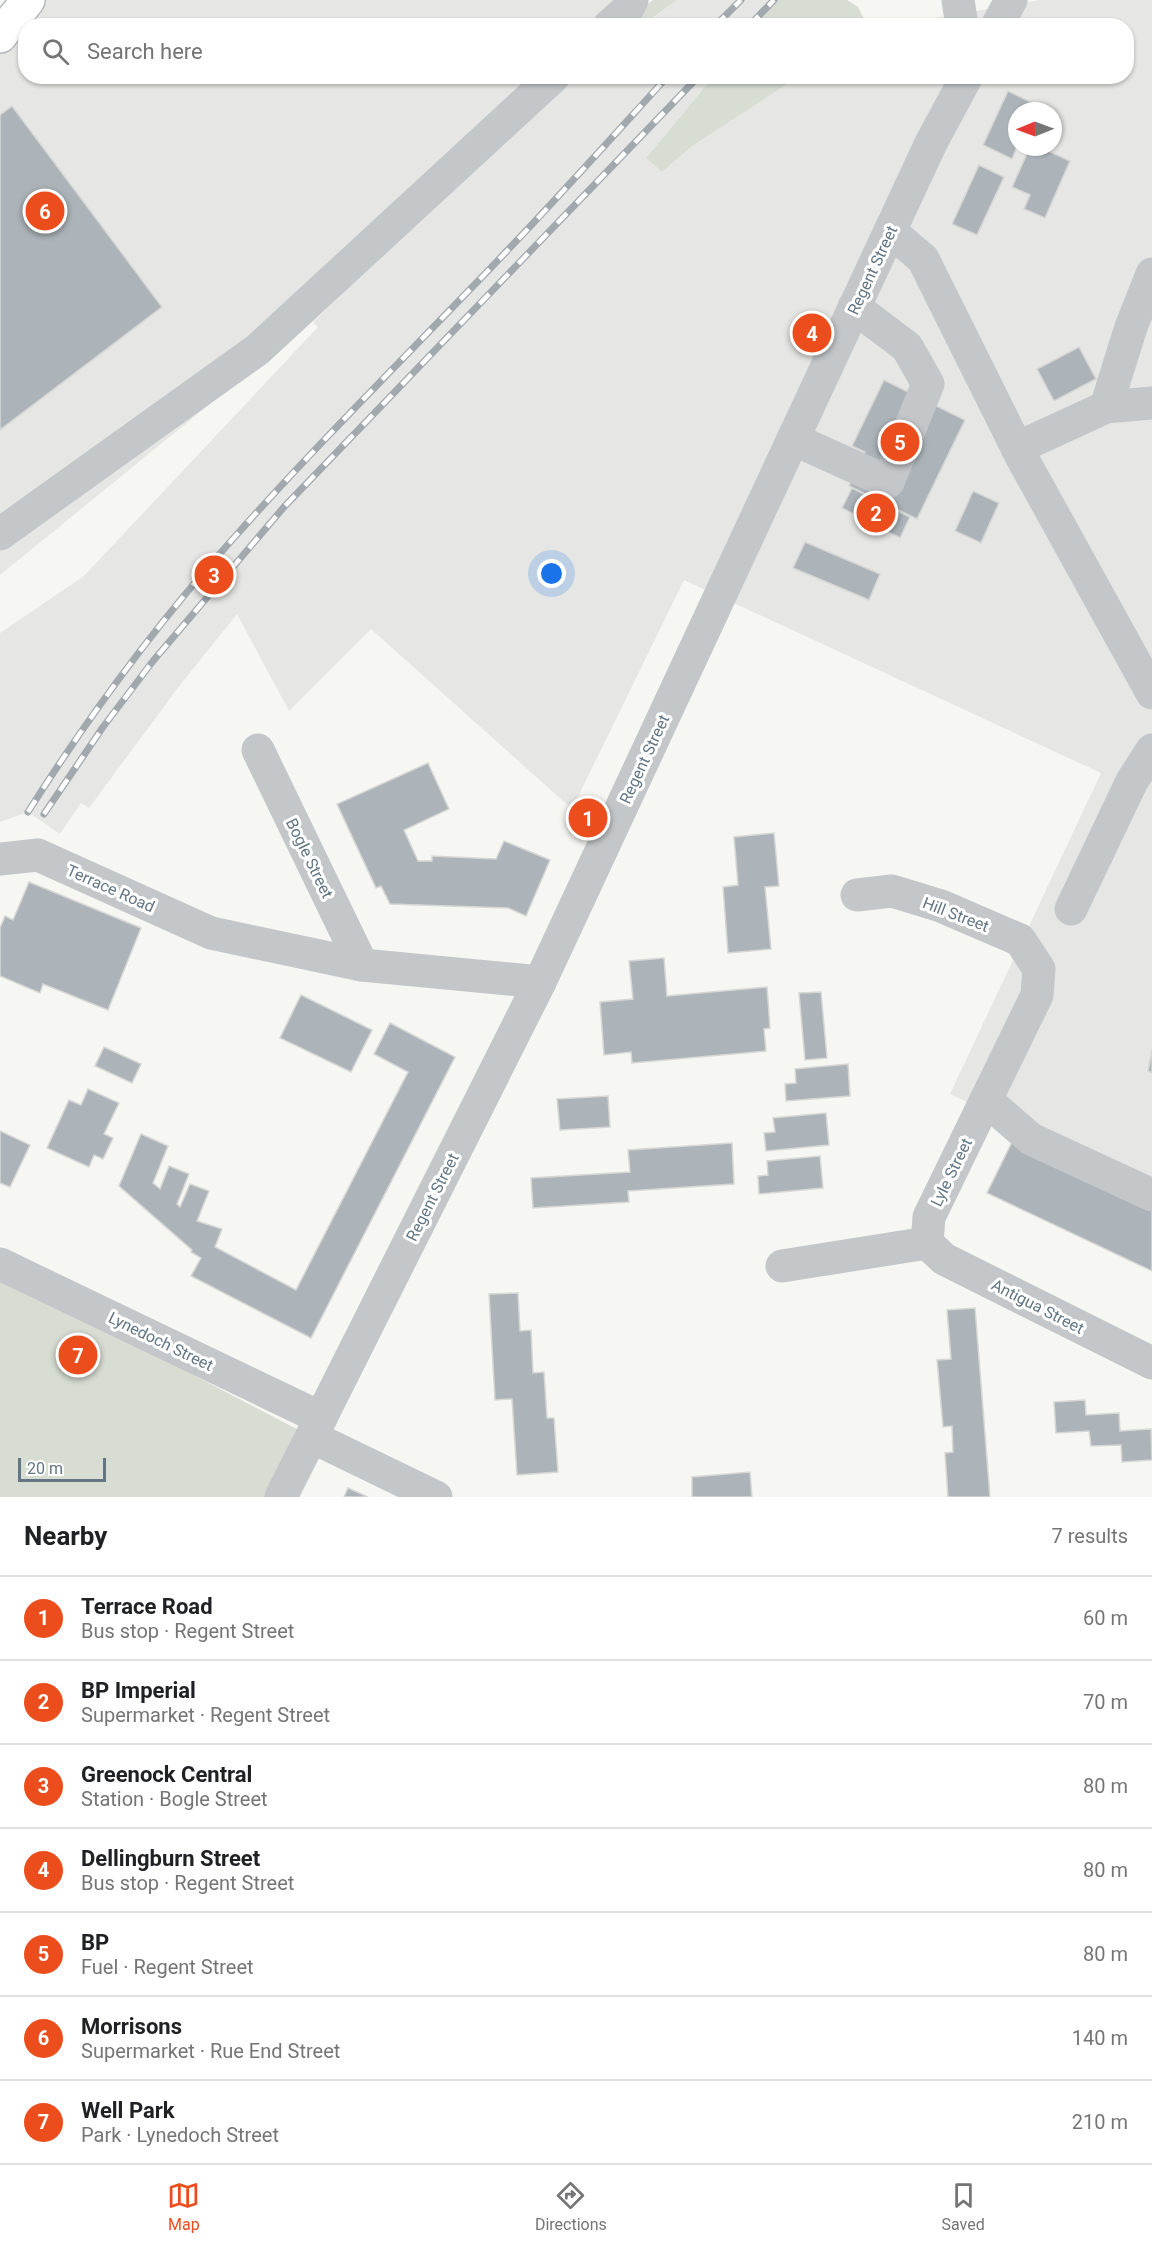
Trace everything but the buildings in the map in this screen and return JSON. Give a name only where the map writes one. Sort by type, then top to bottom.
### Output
[{"type":"highway","points":[[0,36],[28,0]]},
{"type":"street","points":[[618,18],[627,10],[632,0]]},
{"type":"street","points":[[958,0],[961,18]]},
{"type":"street","points":[[1001,18],[1011,0]]},
{"type":"street","points":[[0,534],[257,350],[545,84]]},
{"type":"street","name":"Regent Street","points":[[946,112],[952,84]]},
{"type":"street","name":"Regent Street","points":[[281,1497],[540,982],[854,307],[946,112],[962,84]]},
{"type":"street","points":[[890,231],[923,259],[1017,448],[1152,693]]},
{"type":"street","points":[[1106,407],[1131,327],[1152,274]]},
{"type":"street","points":[[793,439],[888,482],[928,384],[907,347],[854,307]]},
{"type":"street","points":[[1017,448],[1106,407],[1152,403]]},
{"type":"street","name":"Bogle Street","points":[[258,750],[362,965]]},
{"type":"street","points":[[1071,909],[1132,781],[1152,750]]},
{"type":"street","name":"Terrace Road","points":[[0,859],[38,855],[211,933],[362,965],[540,982]]},
{"type":"street","name":"Hill Street","points":[[857,895],[892,891],[941,906],[1020,940],[1039,969]]},
{"type":"street","name":"Lyle Street","points":[[927,1243],[929,1217],[1037,995],[1039,969]]},
{"type":"street","points":[[986,1100],[1031,1139],[1152,1196]]},
{"type":"street","points":[[782,1266],[927,1243]]},
{"type":"street","name":"Antigua Street","points":[[927,1243],[944,1259],[1152,1364]]},
{"type":"street","name":"Lynedoch Street","points":[[0,1264],[317,1427],[436,1497]]},
{"type":"shaded area","points":[[42,0],[645,0],[626,18],[28,18]]},
{"type":"shaded area","points":[[653,0],[677,0],[653,18],[630,18]]},
{"type":"shaded area","points":[[677,0],[776,0],[761,18],[653,18]]},
{"type":"shaded area","points":[[776,0],[847,0],[858,7],[864,18],[761,18]]},
{"type":"shaded area","points":[[1040,0],[1152,0],[1152,1189],[950,1094],[1101,773],[684,580],[572,809],[371,629],[289,711],[237,614],[180,685],[89,808],[81,803],[60,834],[28,812],[0,822],[0,633],[84,576],[318,327],[313,322],[423,215],[475,171],[550,95],[565,84],[707,84],[646,158],[662,172],[691,147],[787,84],[1134,84],[1134,18],[936,18]]},
{"type":"shaded area","points":[[18,30],[18,84],[554,84],[253,369],[0,575],[0,53]]},
{"type":"shaded area","points":[[707,84],[787,84],[691,147],[662,172],[646,158]]},
{"type":"shaded area","points":[[0,1274],[312,1437],[281,1497],[0,1497]]},
{"type":"railway","points":[[723,18],[741,0]]},
{"type":"railway","points":[[757,18],[774,0]]},
{"type":"railway","points":[[28,812],[74,741],[124,672],[203,573],[292,474],[528,228],[661,84]]},
{"type":"railway","points":[[44,814],[103,727],[153,661],[284,507],[691,84]]},
{"type":"place","name":"Morrisons","points":[[45,211]]},
{"type":"place","name":"Dellingburn Street","points":[[812,333]]},
{"type":"place","name":"BP","points":[[900,442]]},
{"type":"place","name":"BP Imperial","points":[[876,513]]},
{"type":"place","name":"Greenock Central","points":[[214,575]]},
{"type":"place","name":"Terrace Road","points":[[588,818]]},
{"type":"place","name":"Well Park","points":[[78,1355]]}]
